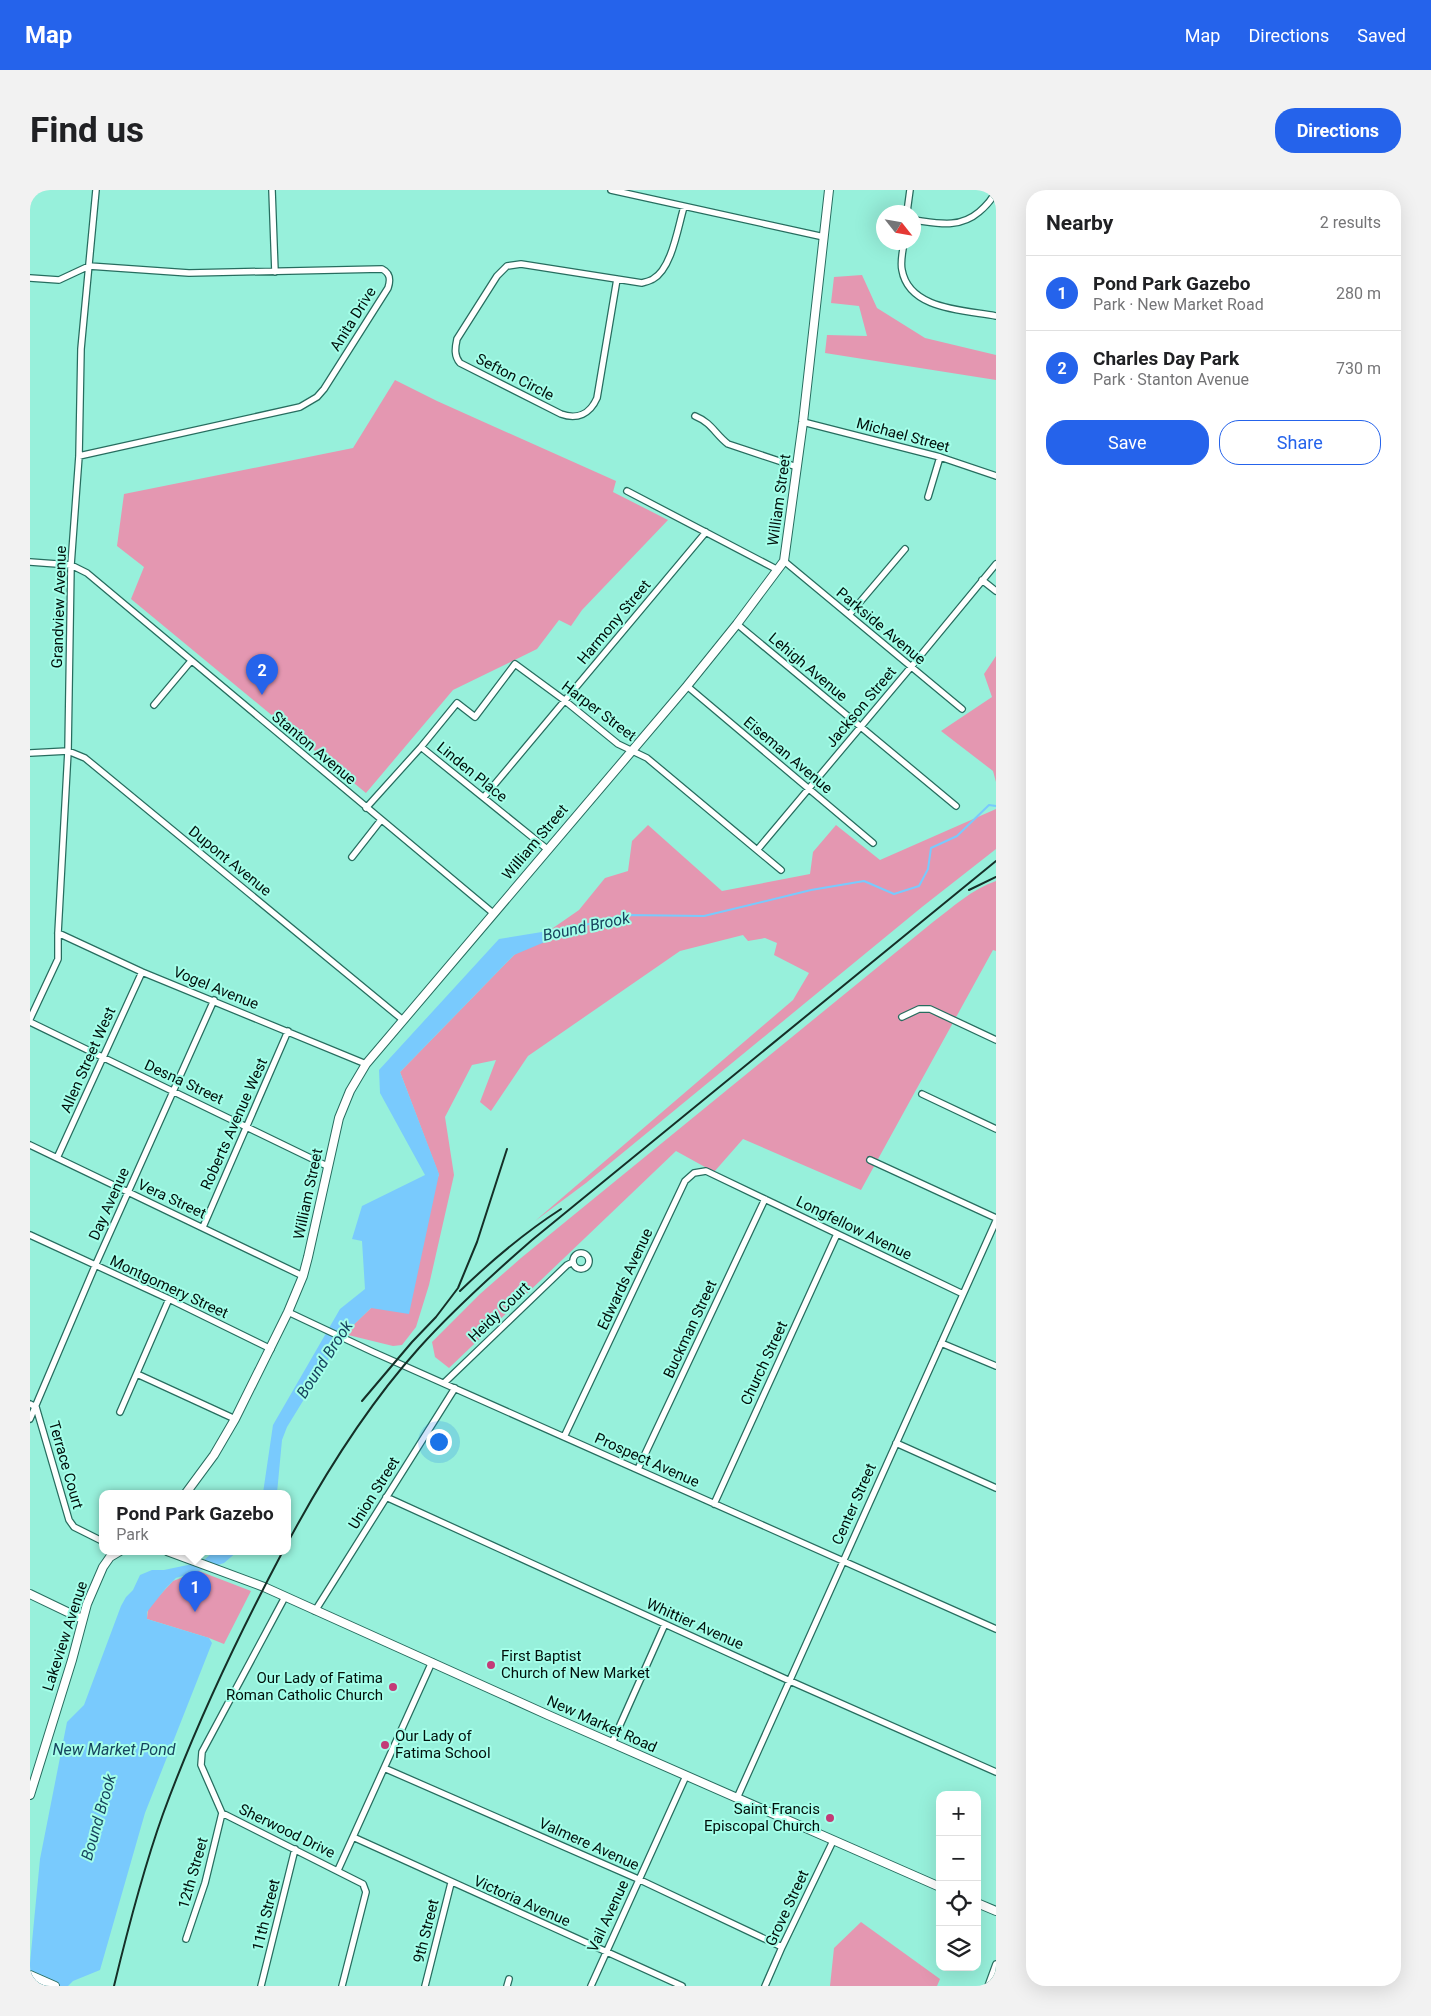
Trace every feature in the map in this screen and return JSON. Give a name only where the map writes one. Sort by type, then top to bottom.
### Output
[{"type":"main road","name":"William Street","points":[[188,1490],[219,1447],[235,1419],[288,1312],[303,1276],[339,1118],[350,1090],[366,1064],[630,750],[687,686],[784,561],[803,422],[829,190]]},
{"type":"main road","name":"Lakeview Avenue","points":[[30,1794],[72,1660],[82,1619],[103,1567],[113,1555]]},
{"type":"main road","name":"New Market Road","points":[[179,1555],[226,1572],[284,1597],[936,1885]]},
{"type":"main road","points":[[30,1594],[82,1619]]},
{"type":"main road","points":[[981,1905],[996,1911]]},
{"type":"main road","points":[[30,1975],[55,1986]]},
{"type":"street","name":"Grandview Avenue","points":[[30,1021],[58,959],[68,751],[71,565],[79,456],[81,349],[96,190]]},
{"type":"street","points":[[272,190],[275,272]]},
{"type":"street","points":[[611,190],[824,237]]},
{"type":"street","points":[[908,205],[910,190]]},
{"type":"street","points":[[921,221],[944,224],[961,223],[974,217],[986,206],[996,190]]},
{"type":"street","name":"Sefton Circle","points":[[618,279],[597,398],[594,405],[582,416],[561,414],[460,363],[456,358],[457,338],[497,276],[507,266],[521,264],[618,279],[642,283],[654,279],[663,270],[669,257],[684,207]]},
{"type":"street","points":[[903,250],[902,268],[906,283],[916,295],[938,305],[996,316]]},
{"type":"street","name":"Anita Drive","points":[[79,456],[300,407],[317,397],[324,389],[388,288],[390,281],[387,271],[382,269],[189,273],[89,266]]},
{"type":"street","points":[[30,278],[58,280],[89,266]]},
{"type":"street","points":[[695,416],[710,424],[721,439],[728,444],[797,468]]},
{"type":"street","name":"Michael Street","points":[[803,422],[940,457],[996,476]]},
{"type":"street","points":[[928,497],[940,457]]},
{"type":"street","points":[[627,491],[778,570]]},
{"type":"street","name":"Harmony Street","points":[[484,797],[706,532]]},
{"type":"street","points":[[849,615],[905,549]]},
{"type":"street","name":"Parkside Avenue","points":[[784,561],[962,709]]},
{"type":"street","points":[[30,562],[71,565]]},
{"type":"street","name":"Jackson Street","points":[[758,849],[996,564]]},
{"type":"street","name":"Stanton Avenue","points":[[71,565],[87,574],[493,913]]},
{"type":"street","points":[[982,580],[996,591]]},
{"type":"street","name":"Lehigh Avenue","points":[[737,624],[956,806]]},
{"type":"street","points":[[154,705],[191,661]]},
{"type":"street","name":"Harper Street","points":[[421,747],[457,703],[475,717],[515,664],[564,700],[618,744],[647,758],[782,870]]},
{"type":"street","name":"Eiseman Avenue","points":[[687,686],[873,843]]},
{"type":"street","name":"Linden Place","points":[[366,808],[421,747],[547,849]]},
{"type":"street","name":"Dupont Avenue","points":[[30,753],[68,751],[85,758],[403,1020]]},
{"type":"street","points":[[352,857],[381,820]]},
{"type":"street","name":"Vogel Avenue","points":[[58,933],[142,972],[366,1064]]},
{"type":"street","name":"Allen Street West","points":[[57,1158],[142,972]]},
{"type":"street","name":"Day Avenue","points":[[30,1419],[33,1406],[214,1000]]},
{"type":"street","points":[[902,1018],[919,1009],[930,1008],[996,1040]]},
{"type":"street","name":"Desna Street","points":[[30,1021],[327,1166]]},
{"type":"street","name":"Roberts Avenue West","points":[[202,1227],[288,1032]]},
{"type":"street","points":[[922,1094],[996,1129]]},
{"type":"street","name":"Vera Street","points":[[30,1145],[303,1276]]},
{"type":"street","points":[[870,1160],[996,1220]]},
{"type":"street","name":"Edwards Avenue","points":[[564,1437],[685,1181],[694,1173],[706,1171],[734,1184]]},
{"type":"street","name":"Longfellow Avenue","points":[[734,1184],[963,1294]]},
{"type":"street","name":"Buckman Street","points":[[638,1470],[765,1199]]},
{"type":"street","name":"Center Street","points":[[737,1798],[842,1560],[996,1220]]},
{"type":"street","name":"Church Street","points":[[714,1504],[837,1234]]},
{"type":"street","name":"Montgomery Street","points":[[30,1235],[169,1299],[271,1349]]},
{"type":"street","name":"Heidy Court","points":[[444,1383],[567,1265],[573,1262]]},
{"type":"street","points":[[120,1412],[169,1299]]},
{"type":"street","name":"Prospect Avenue","points":[[288,1312],[996,1629]]},
{"type":"street","points":[[941,1343],[996,1366]]},
{"type":"street","points":[[137,1374],[235,1419]]},
{"type":"street","name":"Union Street","points":[[315,1611],[455,1388]]},
{"type":"street","name":"Terrace Court","points":[[33,1406],[69,1520],[74,1527],[99,1540]]},
{"type":"street","points":[[896,1443],[996,1488]]},
{"type":"street","name":"Whittier Avenue","points":[[386,1497],[790,1681],[996,1772]]},
{"type":"street","name":"Sherwood Drive","points":[[284,1597],[202,1752],[201,1765],[222,1813],[338,1870],[362,1884],[366,1892],[342,1986]]},
{"type":"street","points":[[612,1743],[665,1624]]},
{"type":"street","points":[[338,1870],[432,1662]]},
{"type":"street","name":"Valmere Avenue","points":[[384,1768],[638,1879],[782,1947]]},
{"type":"street","name":"Vail Avenue","points":[[591,1986],[605,1951],[686,1776]]},
{"type":"street","name":"12th Street","points":[[186,1940],[205,1883],[222,1813]]},
{"type":"street","name":"Victoria Avenue","points":[[353,1837],[682,1986]]},
{"type":"street","name":"Grove Street","points":[[765,1986],[833,1841]]},
{"type":"street","name":"11th Street","points":[[261,1986],[295,1849]]},
{"type":"street","name":"9th Street","points":[[425,1986],[451,1883]]},
{"type":"street","points":[[988,1986],[996,1964]]},
{"type":"street","points":[[507,1986],[509,1979]]},
{"type":"shaded area","points":[[862,275],[877,308],[925,338],[996,355],[996,380],[825,353],[827,335],[867,336],[859,306],[831,303],[834,277]]},
{"type":"shaded area","points":[[395,380],[437,401],[616,481],[613,492],[668,520],[582,610],[571,626],[559,620],[537,649],[453,690],[366,793],[131,599],[144,567],[117,546],[124,494],[353,448]]},
{"type":"shaded area","points":[[996,656],[996,782],[993,771],[941,731],[992,697],[984,674]]},
{"type":"shaded area","points":[[996,809],[996,849],[922,907],[586,1183],[535,1221],[793,1000],[809,973],[774,955],[777,943],[765,938],[748,941],[743,935],[680,951],[528,1056],[491,1111],[480,1102],[496,1060],[472,1065],[445,1117],[454,1175],[429,1285],[416,1327],[402,1345],[393,1346],[344,1334],[371,1308],[439,1175],[400,1072],[514,955],[579,910],[605,878],[628,871],[632,841],[648,825],[722,891],[810,874],[813,852],[836,825],[880,860]]},
{"type":"shaded area","points":[[996,881],[996,951],[993,950],[861,1190],[743,1139],[714,1172],[676,1151],[449,1368],[435,1357],[432,1342],[480,1294],[521,1258],[933,922],[971,894]]},
{"type":"shaded area","points":[[199,1571],[251,1591],[224,1644],[147,1619],[148,1608],[173,1581]]},
{"type":"shaded area","points":[[861,1922],[940,1979],[937,1986],[830,1986],[834,1948]]},
{"type":"water","points":[[585,925],[514,955],[400,1072],[439,1174],[409,1314],[371,1308],[344,1334],[287,1427],[282,1440],[277,1490],[263,1490],[273,1425],[340,1309],[365,1289],[362,1241],[352,1239],[362,1206],[425,1175],[380,1093],[379,1070],[499,939]]},
{"type":"water","name":"New Market Pond","points":[[210,1555],[233,1555],[224,1563],[176,1578],[147,1612],[147,1619],[209,1638],[212,1643],[145,1813],[100,1970],[73,1981],[68,1986],[30,1986],[30,1963],[40,1859],[67,1722],[84,1705],[121,1606],[133,1590],[140,1575],[152,1570],[164,1570],[202,1562]]},
{"type":"waterway","name":"Bound Brook","points":[[585,925],[625,915],[704,916],[811,890],[864,881],[894,894],[919,886],[928,869],[931,848],[957,836],[989,805],[996,806]]},
{"type":"railway","points":[[291,1537],[332,1466],[382,1393],[432,1334],[488,1279],[532,1240],[996,861]]},
{"type":"railway","points":[[969,890],[996,877]]},
{"type":"railway","points":[[362,1401],[436,1317],[458,1288],[477,1242],[507,1149]]},
{"type":"railway","points":[[460,1291],[508,1248],[561,1209]]},
{"type":"railway","points":[[114,1986],[142,1878],[176,1780],[218,1681],[281,1555]]},
{"type":"place","name":"Charles Day Park","points":[[262,695]]},
{"type":"place","name":"Pond Park Gazebo","points":[[195,1612]]},
{"type":"place","name":"First Baptist Church of New Market","points":[[491,1665]]},
{"type":"place","name":"Our Lady of Fatima Roman Catholic Church","points":[[393,1687]]},
{"type":"place","name":"Our Lady of Fatima School","points":[[385,1745]]},
{"type":"place","name":"Saint Francis Episcopal Church","points":[[830,1818]]}]
